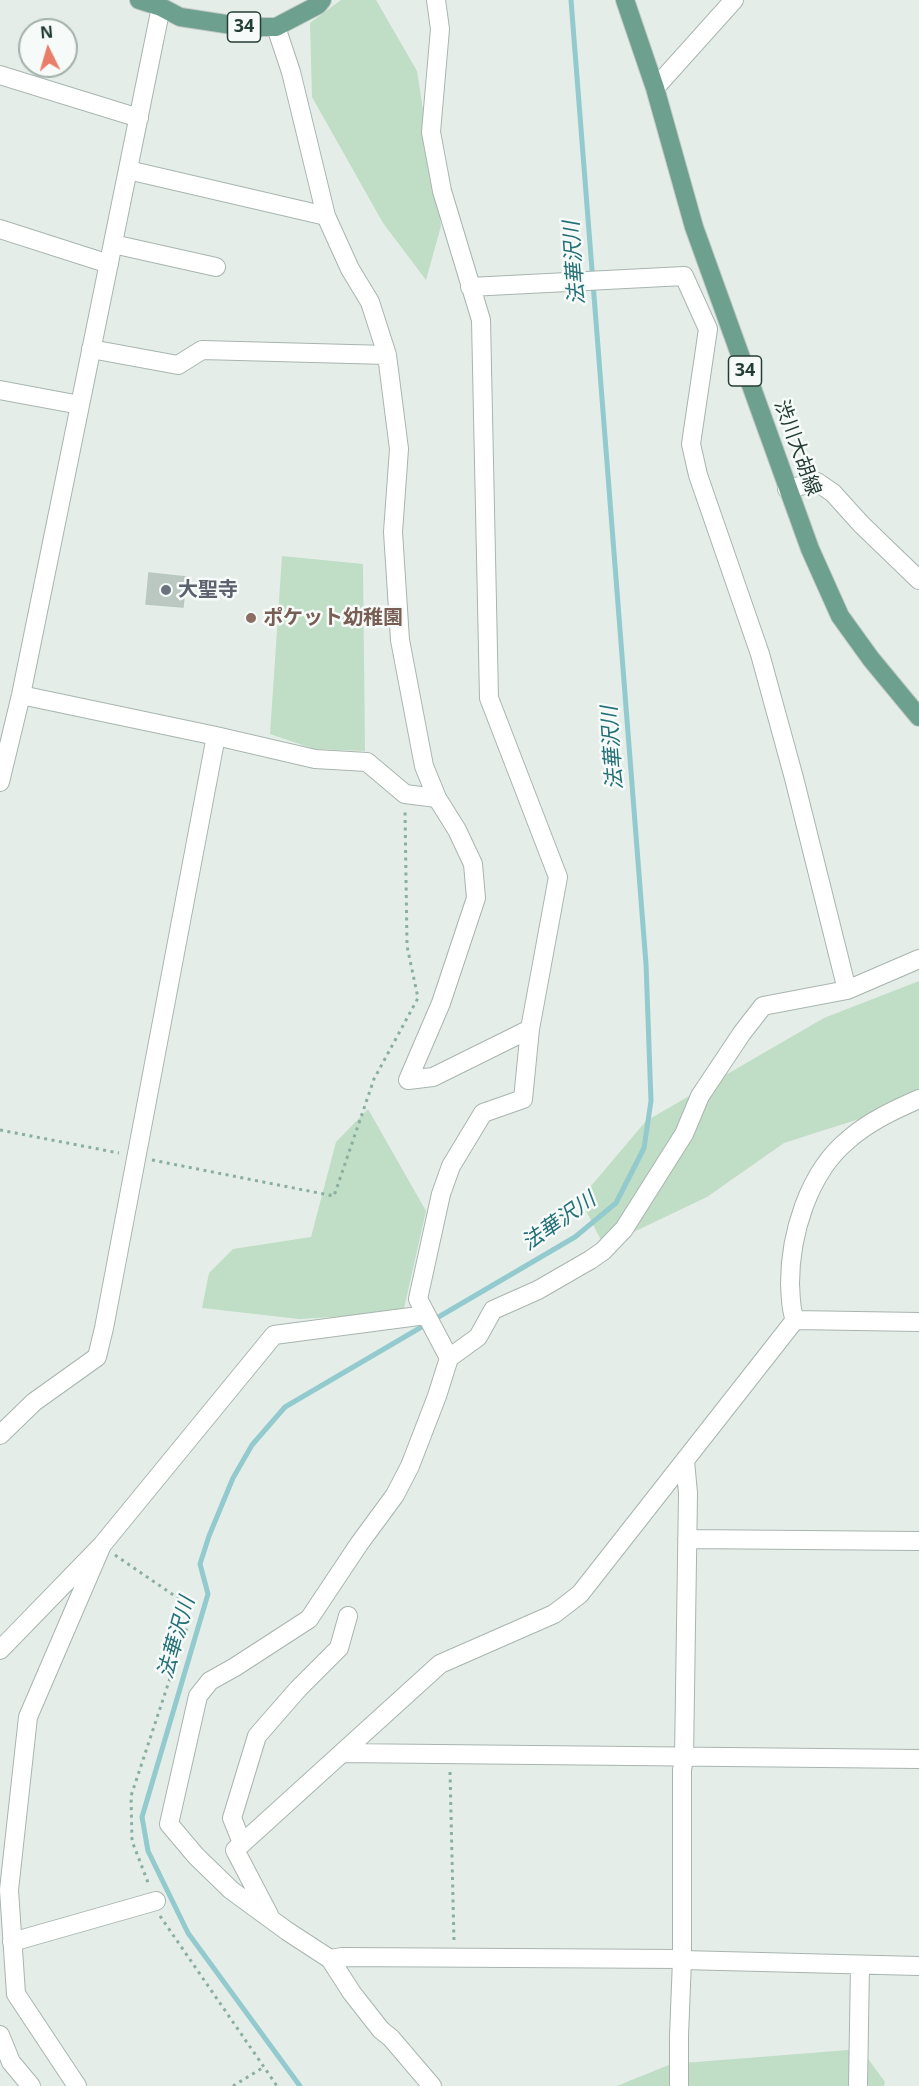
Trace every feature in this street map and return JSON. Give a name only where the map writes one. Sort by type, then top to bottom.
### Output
[{"type":"main road","name":"34","points":[[140,0],[162,4],[180,17],[245,27],[276,27],[318,5],[322,0]]},
{"type":"main road","name":"渋川大胡線","points":[[625,0],[655,88],[694,227],[787,489],[840,616],[871,659],[919,717]]},
{"type":"street","points":[[436,0],[440,29],[431,132],[442,191],[481,320],[489,698],[558,877],[530,1029],[523,1100],[483,1113],[451,1166],[441,1194],[418,1299],[449,1358]]},
{"type":"street","points":[[655,88],[734,0]]},
{"type":"street","points":[[0,782],[13,704],[92,350],[162,4]]},
{"type":"street","points":[[276,27],[291,72],[326,216],[350,270],[370,302],[387,355],[399,449],[393,532],[400,640],[424,765],[438,798],[473,864],[476,898],[441,1003],[408,1080],[433,1077],[530,1029]]},
{"type":"street","points":[[0,75],[139,118]]},
{"type":"street","points":[[128,170],[326,216]]},
{"type":"street","points":[[0,229],[109,264]]},
{"type":"street","points":[[113,244],[216,267]]},
{"type":"street","points":[[470,287],[684,276],[708,329],[691,444],[698,474],[760,654],[794,778],[847,990]]},
{"type":"street","points":[[708,329],[729,325]]},
{"type":"street","points":[[92,350],[178,365],[202,350],[387,355]]},
{"type":"street","points":[[0,390],[80,405]]},
{"type":"street","points":[[787,489],[817,482],[833,493],[861,525],[919,580]]},
{"type":"street","points":[[13,704],[216,736],[315,759],[367,762],[405,794],[438,798]]},
{"type":"street","points":[[0,1435],[34,1402],[97,1357],[216,736]]},
{"type":"street","points":[[432,2086],[351,1993],[330,1959],[231,1890],[196,1856],[169,1824],[198,1696],[210,1681],[309,1619],[395,1495],[410,1466],[449,1358],[478,1337],[493,1310],[538,1290],[590,1260],[603,1251],[624,1229],[684,1134],[700,1096],[763,1006],[847,990],[919,959]]},
{"type":"street","points":[[795,1320],[791,1310],[790,1264],[797,1227],[821,1172],[846,1140],[875,1120],[919,1099]]},
{"type":"street","points":[[0,1650],[102,1545],[274,1335],[426,1315]]},
{"type":"street","points":[[272,1920],[235,1850],[440,1664],[554,1614],[580,1594],[795,1320]]},
{"type":"street","points":[[795,1320],[919,1322]]},
{"type":"street","points":[[679,2086],[688,1493],[685,1461]]},
{"type":"street","points":[[687,1539],[919,1541]]},
{"type":"street","points":[[77,2086],[16,1994],[9,1890],[28,1717],[102,1545]]},
{"type":"street","points":[[242,1843],[232,1818],[257,1736],[298,1689],[339,1648],[348,1616]]},
{"type":"street","points":[[342,1753],[919,1759]]},
{"type":"street","points":[[12,1942],[156,1901]]},
{"type":"street","points":[[330,1959],[342,1957],[454,1957],[919,1966]]},
{"type":"street","points":[[858,2086],[860,1965]]},
{"type":"street","points":[[0,2035],[11,2062],[30,2086]]},
{"type":"path","points":[[150,1160],[334,1196],[374,1079],[418,998],[407,946],[405,794]]},
{"type":"path","points":[[0,1130],[127,1155]]},
{"type":"path","points":[[450,1755],[454,1957]]},
{"type":"path","points":[[233,2086],[264,2067]]},
{"type":"green space","points":[[341,0],[376,0],[417,71],[441,226],[426,280],[383,223],[312,97],[310,23]]},
{"type":"green space","points":[[282,556],[363,564],[365,751],[314,749],[270,734]]},
{"type":"green space","points":[[919,981],[919,1105],[859,1119],[784,1143],[707,1197],[604,1246],[580,1199],[646,1121],[824,1018]]},
{"type":"green space","points":[[368,1109],[426,1211],[403,1313],[299,1319],[202,1308],[209,1273],[233,1249],[311,1237],[336,1142]]},
{"type":"green space","points":[[861,2049],[885,2082],[884,2086],[617,2086],[671,2064]]},
{"type":"building","name":"大聖寺","points":[[149,573],[186,577],[183,607],[146,604]]},
{"type":"waterway","name":"法華沢川","points":[[300,2086],[188,1933],[148,1851],[142,1817],[208,1594],[200,1564],[209,1536],[233,1478],[252,1445],[285,1407],[575,1237],[616,1203],[644,1148],[651,1101],[646,964],[571,0]]},
{"type":"place","name":"大聖寺","points":[[166,590]]},
{"type":"place","name":"ポケット幼稚園","points":[[251,618]]}]
